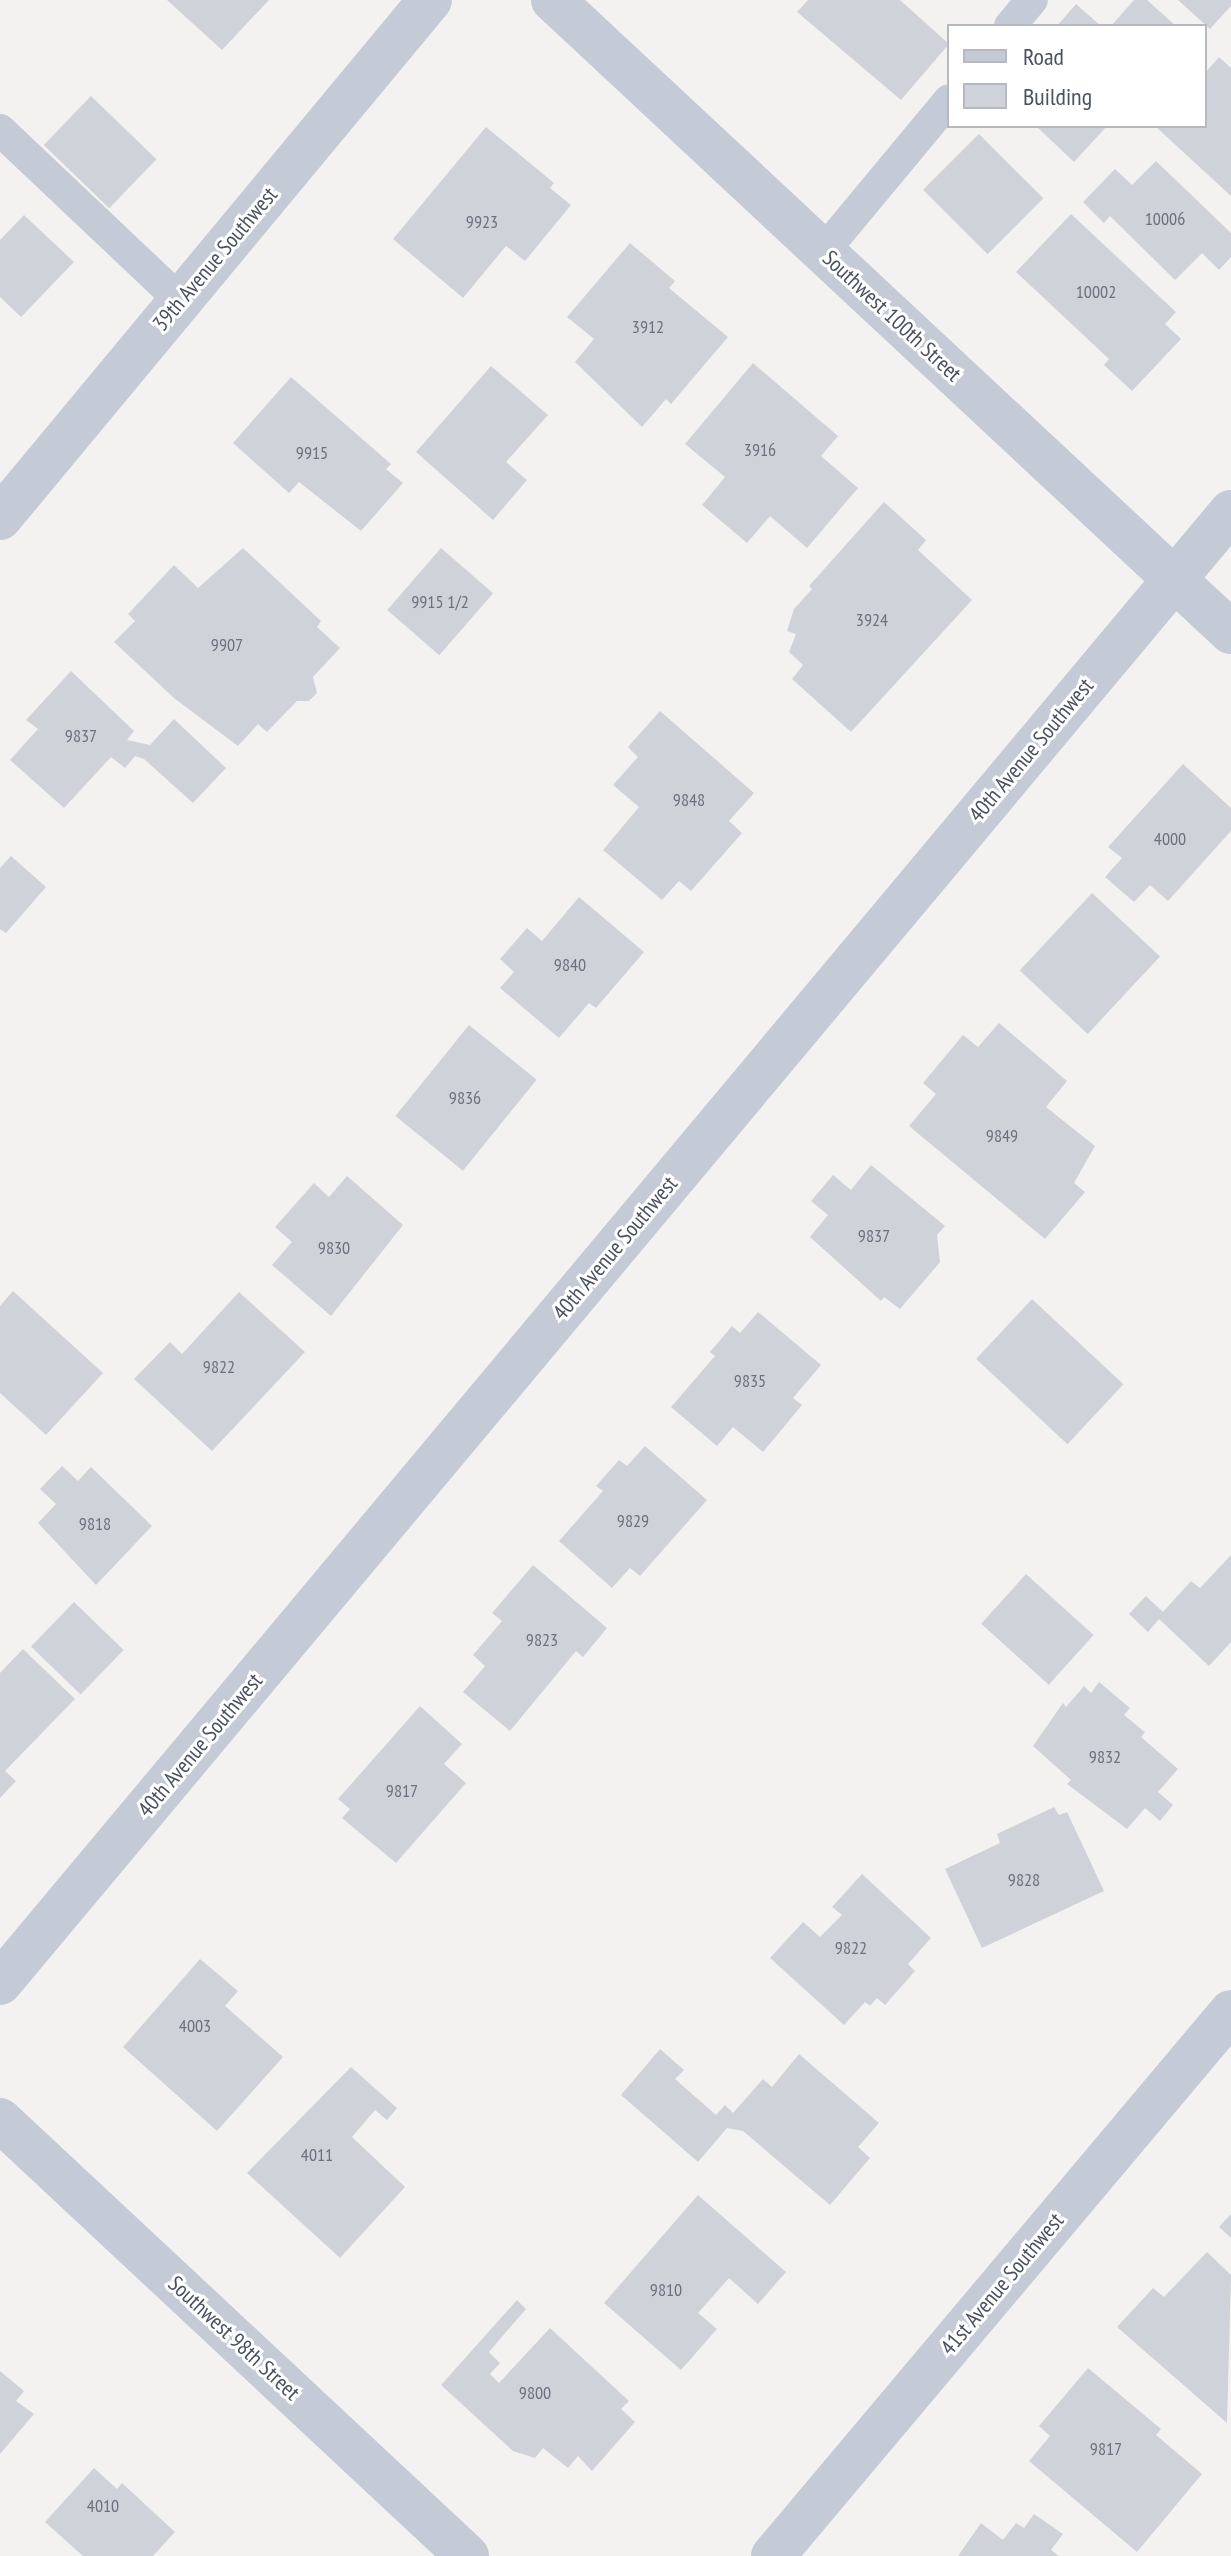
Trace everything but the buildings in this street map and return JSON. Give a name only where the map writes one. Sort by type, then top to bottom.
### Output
[{"type":"street","name":"39th Avenue Southwest","points":[[0,518],[430,0]]},
{"type":"street","name":"Southwest 100th Street","points":[[553,0],[1231,632]]},
{"type":"street","name":"40th Avenue Southwest","points":[[0,1983],[1231,512]]},
{"type":"street","name":"41st Avenue Southwest","points":[[773,2556],[1231,2012]]},
{"type":"street","name":"Southwest 98th Street","points":[[0,2120],[467,2556]]},
{"type":"lane","points":[[1012,24],[1032,0]]},
{"type":"lane","points":[[823,252],[947,102]]},
{"type":"lane","points":[[0,130],[181,301]]}]
